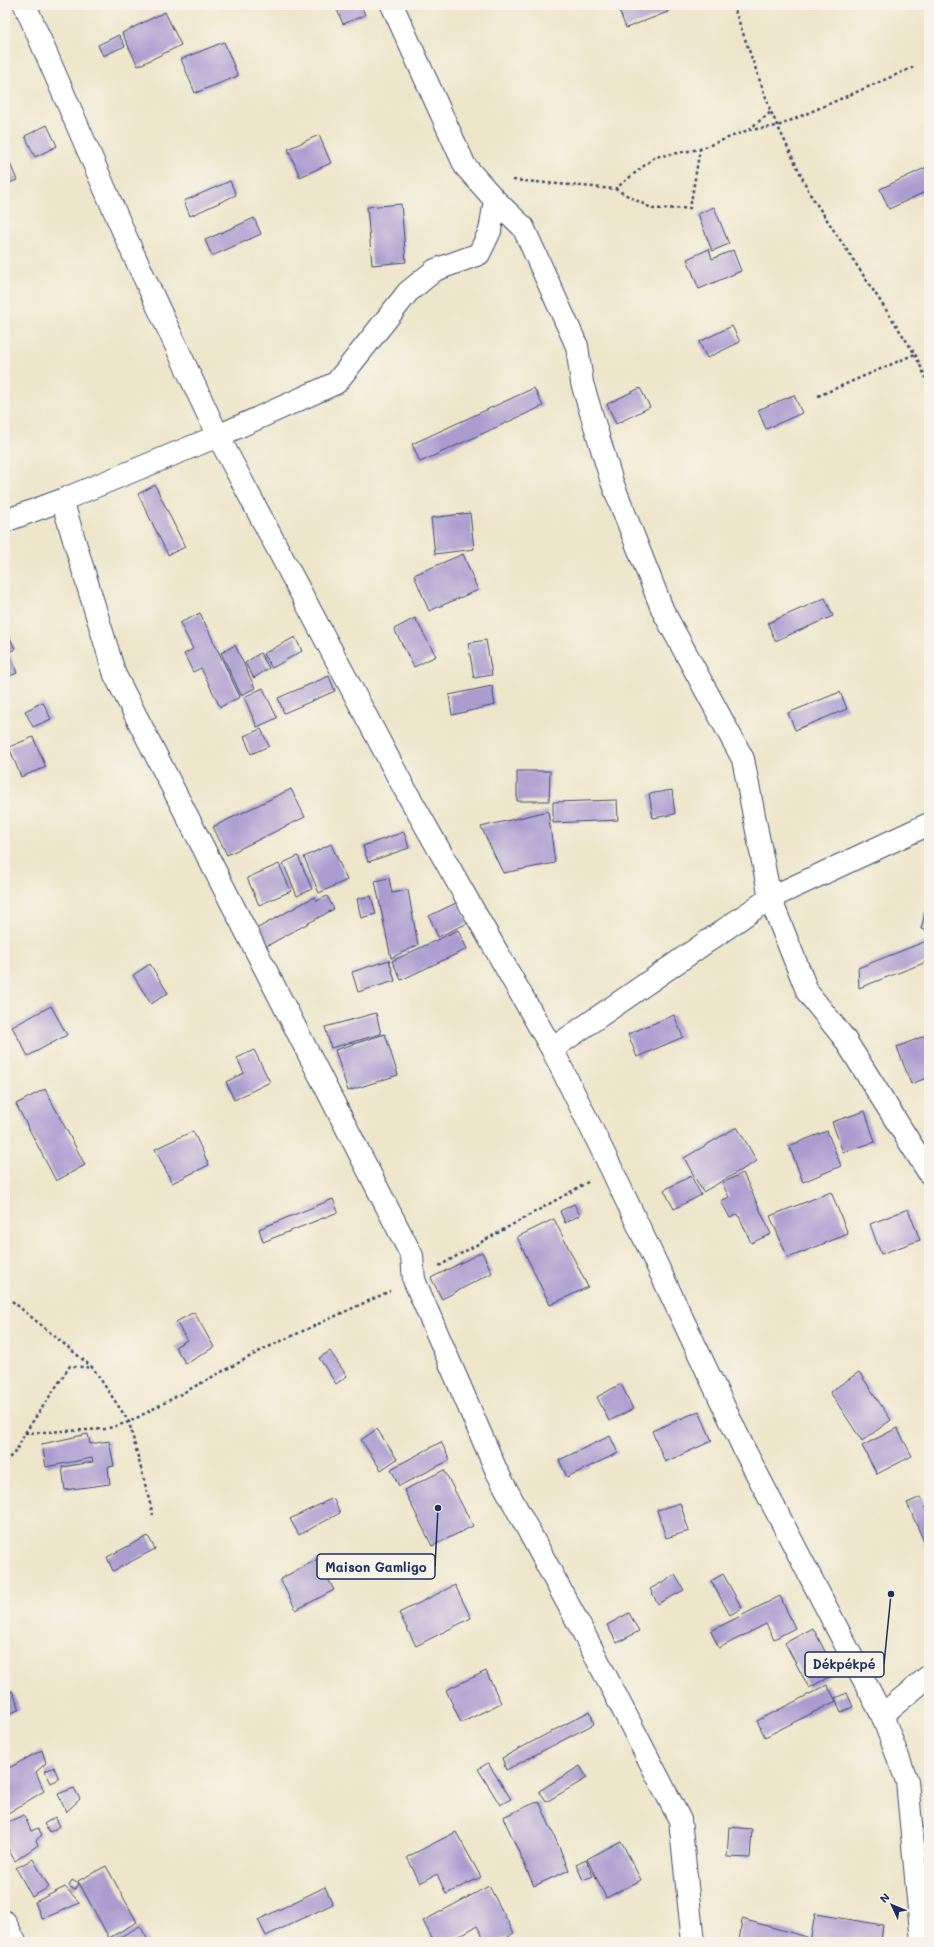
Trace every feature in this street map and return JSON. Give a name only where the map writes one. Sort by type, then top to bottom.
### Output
[{"type":"street","points":[[25,5],[131,249],[218,436],[403,786],[552,1049],[611,1168],[744,1449],[882,1714],[907,1781],[922,1942]]},
{"type":"street","points":[[392,5],[465,166],[495,200],[523,227],[577,346],[582,383],[612,482],[663,611],[743,759],[770,898],[808,993],[844,1038],[929,1173]]},
{"type":"street","points":[[5,521],[62,500],[218,436],[336,383],[408,292],[435,270],[479,254],[490,231],[495,200]]},
{"type":"street","points":[[62,500],[115,675],[412,1256],[414,1280],[497,1472],[582,1630],[680,1820],[693,1942]]},
{"type":"street","points":[[552,1049],[770,898],[929,824]]},
{"type":"street","points":[[882,1714],[929,1676]]},
{"type":"street","points":[[5,1922],[14,1942]]},
{"type":"path","points":[[733,5],[771,112],[810,194],[915,354],[929,385]]},
{"type":"path","points":[[614,189],[655,157],[700,149],[748,130],[778,126],[914,67]]},
{"type":"path","points":[[748,130],[771,112]]},
{"type":"path","points":[[512,180],[614,189],[653,208],[690,208],[700,149]]},
{"type":"path","points":[[818,396],[915,354]]},
{"type":"path","points":[[25,1433],[106,1429],[129,1422],[264,1349],[414,1280],[611,1168]]},
{"type":"path","points":[[12,1301],[93,1368],[129,1422],[153,1515]]},
{"type":"path","points":[[5,1462],[16,1451],[25,1433],[70,1366],[93,1368]]},
{"type":"building","points":[[335,5],[361,5],[365,15],[343,24]]},
{"type":"building","points":[[617,5],[665,5],[668,12],[626,28]]},
{"type":"building","points":[[165,12],[181,45],[138,66],[122,33]]},
{"type":"building","points":[[119,35],[125,46],[103,56],[98,45]]},
{"type":"building","points":[[224,42],[238,76],[195,93],[181,59]]},
{"type":"building","points":[[47,125],[57,146],[35,157],[25,136]]},
{"type":"building","points":[[319,135],[331,163],[300,177],[288,149]]},
{"type":"building","points":[[5,152],[17,180],[5,185]]},
{"type":"building","points":[[929,166],[929,190],[889,209],[880,189]]},
{"type":"building","points":[[230,181],[236,195],[190,216],[184,201]]},
{"type":"building","points":[[401,204],[406,262],[372,265],[367,207]]},
{"type":"building","points":[[714,207],[729,244],[712,251],[698,214]]},
{"type":"building","points":[[254,218],[261,234],[212,256],[205,240]]},
{"type":"building","points":[[709,249],[712,259],[733,250],[741,271],[699,289],[687,259]]},
{"type":"building","points":[[732,326],[740,342],[707,358],[699,342]]},
{"type":"building","points":[[534,388],[543,406],[420,462],[412,444]]},
{"type":"building","points":[[640,388],[650,407],[616,424],[607,404]]},
{"type":"building","points":[[794,395],[802,413],[766,429],[758,410]]},
{"type":"building","points":[[155,485],[185,547],[168,555],[138,494]]},
{"type":"building","points":[[470,513],[474,549],[435,554],[431,518]]},
{"type":"building","points":[[463,554],[478,590],[429,611],[414,575]]},
{"type":"building","points":[[825,598],[833,616],[775,641],[768,623]]},
{"type":"building","points":[[200,613],[240,697],[220,707],[201,668],[193,672],[184,654],[193,649],[180,623]]},
{"type":"building","points":[[415,618],[436,656],[414,667],[394,629]]},
{"type":"building","points":[[5,627],[15,649],[5,654]]},
{"type":"building","points":[[295,637],[302,651],[272,668],[263,654]]},
{"type":"building","points":[[486,640],[492,675],[474,678],[468,643]]},
{"type":"building","points":[[235,645],[255,688],[241,695],[221,653]]},
{"type":"building","points":[[260,653],[269,668],[254,678],[245,663]]},
{"type":"building","points":[[10,655],[17,673],[5,678],[5,657]]},
{"type":"building","points":[[329,676],[335,691],[284,713],[278,698]]},
{"type":"building","points":[[492,686],[495,705],[452,715],[449,695]]},
{"type":"building","points":[[263,688],[277,718],[257,727],[244,697]]},
{"type":"building","points":[[840,692],[847,709],[795,730],[788,713]]},
{"type":"building","points":[[43,702],[51,719],[33,727],[25,711]]},
{"type":"building","points":[[261,729],[269,746],[251,754],[244,736]]},
{"type":"building","points":[[33,737],[46,767],[21,777],[9,747]]},
{"type":"building","points":[[517,771],[550,771],[549,801],[517,801]]},
{"type":"building","points":[[291,789],[305,817],[227,855],[213,827]]},
{"type":"building","points":[[672,790],[675,814],[653,818],[649,794]]},
{"type":"building","points":[[617,800],[618,820],[553,823],[553,802]]},
{"type":"building","points":[[548,811],[555,863],[503,873],[481,827]]},
{"type":"building","points":[[404,832],[409,848],[368,862],[363,846]]},
{"type":"building","points":[[331,844],[347,880],[319,893],[304,857]]},
{"type":"building","points":[[298,856],[312,889],[297,896],[283,863]]},
{"type":"building","points":[[279,864],[291,891],[259,905],[247,878]]},
{"type":"building","points":[[389,878],[392,893],[408,890],[418,945],[391,958],[375,881]]},
{"type":"building","points":[[327,896],[334,909],[265,947],[256,929],[314,897],[317,901]]},
{"type":"building","points":[[371,896],[376,914],[361,918],[357,899]]},
{"type":"building","points":[[929,898],[929,931],[921,929]]},
{"type":"building","points":[[458,902],[468,923],[438,937],[429,916]]},
{"type":"building","points":[[458,930],[467,949],[401,980],[392,961]]},
{"type":"building","points":[[929,940],[929,961],[859,988],[858,968]]},
{"type":"building","points":[[389,960],[395,981],[358,992],[352,972]]},
{"type":"building","points":[[150,964],[168,993],[151,1004],[133,975]]},
{"type":"building","points":[[51,1006],[67,1035],[28,1056],[12,1027]]},
{"type":"building","points":[[376,1013],[381,1034],[331,1048],[325,1027]]},
{"type":"building","points":[[674,1015],[683,1037],[637,1057],[628,1034]]},
{"type":"building","points":[[385,1034],[398,1075],[348,1091],[335,1050]]},
{"type":"building","points":[[929,1034],[929,1077],[911,1084],[897,1047]]},
{"type":"building","points":[[254,1050],[270,1082],[234,1100],[226,1082],[244,1073],[237,1058]]},
{"type":"building","points":[[45,1089],[85,1165],[56,1181],[16,1104]]},
{"type":"building","points":[[865,1111],[875,1142],[843,1152],[832,1122]]},
{"type":"building","points":[[737,1127],[757,1161],[703,1192],[684,1158]]},
{"type":"building","points":[[193,1131],[209,1165],[172,1183],[155,1149]]},
{"type":"building","points":[[827,1131],[841,1166],[803,1182],[789,1146]]},
{"type":"building","points":[[743,1173],[771,1234],[751,1243],[738,1214],[730,1218],[721,1201],[729,1197],[722,1183]]},
{"type":"building","points":[[691,1176],[701,1195],[674,1209],[664,1190]]},
{"type":"building","points":[[831,1192],[848,1234],[788,1258],[770,1216]]},
{"type":"building","points":[[333,1199],[338,1212],[263,1242],[259,1229]]},
{"type":"building","points":[[574,1204],[580,1215],[565,1223],[560,1211]]},
{"type":"building","points":[[908,1209],[920,1240],[881,1254],[870,1224]]},
{"type":"building","points":[[554,1219],[588,1287],[550,1305],[517,1237]]},
{"type":"building","points":[[482,1252],[492,1273],[442,1299],[431,1278]]},
{"type":"building","points":[[194,1312],[214,1347],[186,1364],[175,1347],[187,1340],[176,1322]]},
{"type":"building","points":[[330,1351],[347,1376],[336,1384],[319,1358]]},
{"type":"building","points":[[859,1372],[891,1420],[862,1441],[830,1392]]},
{"type":"building","points":[[621,1384],[633,1409],[609,1421],[597,1397]]},
{"type":"building","points":[[699,1411],[712,1441],[665,1462],[652,1431]]},
{"type":"building","points":[[897,1428],[912,1456],[877,1474],[862,1446]]},
{"type":"building","points":[[377,1429],[397,1459],[381,1470],[361,1440]]},
{"type":"building","points":[[88,1434],[90,1444],[109,1441],[114,1466],[108,1467],[110,1484],[65,1490],[62,1467],[93,1462],[92,1458],[46,1467],[42,1444]]},
{"type":"building","points":[[610,1436],[618,1453],[567,1477],[559,1460]]},
{"type":"building","points":[[441,1442],[450,1460],[399,1486],[391,1469]]},
{"type":"building","points":[[444,1470],[473,1526],[432,1546],[404,1490]]},
{"type":"building","points":[[921,1497],[929,1516],[929,1553],[907,1503]]},
{"type":"building","points":[[333,1498],[340,1513],[299,1535],[290,1519]]},
{"type":"building","points":[[680,1503],[689,1531],[666,1538],[657,1510]]},
{"type":"building","points":[[148,1536],[155,1549],[113,1571],[107,1557]]},
{"type":"building","points":[[318,1559],[334,1590],[296,1610],[280,1579]]},
{"type":"building","points":[[723,1574],[742,1608],[730,1615],[711,1581]]},
{"type":"building","points":[[675,1575],[684,1590],[658,1604],[650,1589]]},
{"type":"building","points":[[455,1585],[471,1618],[416,1646],[399,1613]]},
{"type":"building","points":[[780,1596],[795,1628],[774,1639],[766,1624],[719,1648],[711,1631]]},
{"type":"building","points":[[629,1613],[639,1631],[617,1643],[607,1625]]},
{"type":"building","points":[[813,1628],[836,1673],[809,1688],[785,1643]]},
{"type":"building","points":[[486,1671],[501,1703],[461,1723],[446,1690]]},
{"type":"building","points":[[827,1685],[836,1701],[765,1737],[757,1721]]},
{"type":"building","points":[[12,1691],[20,1709],[5,1716],[5,1695]]},
{"type":"building","points":[[847,1693],[853,1707],[841,1712],[835,1698]]},
{"type":"building","points":[[590,1711],[594,1724],[506,1770],[502,1758]]},
{"type":"building","points":[[42,1750],[46,1763],[36,1772],[44,1791],[5,1815],[5,1770]]},
{"type":"building","points":[[488,1763],[511,1799],[500,1805],[478,1769]]},
{"type":"building","points":[[580,1766],[587,1778],[546,1802],[539,1791]]},
{"type":"building","points":[[54,1767],[59,1779],[51,1783],[45,1771]]},
{"type":"building","points":[[74,1788],[80,1799],[66,1812],[58,1794]]},
{"type":"building","points":[[539,1801],[569,1870],[534,1886],[503,1817]]},
{"type":"building","points":[[24,1815],[31,1831],[38,1828],[42,1835],[36,1840],[38,1845],[15,1861],[5,1843],[5,1823]]},
{"type":"building","points":[[55,1817],[60,1826],[50,1832],[44,1824]]},
{"type":"building","points":[[729,1827],[752,1829],[750,1858],[727,1857]]},
{"type":"building","points":[[456,1832],[481,1877],[446,1894],[437,1874],[420,1883],[407,1857]]},
{"type":"building","points":[[621,1841],[641,1880],[606,1898],[587,1859]]},
{"type":"building","points":[[33,1859],[49,1887],[32,1897],[16,1868]]},
{"type":"building","points":[[586,1860],[593,1876],[583,1880],[576,1865]]},
{"type":"building","points":[[106,1866],[137,1922],[109,1938],[78,1881]]},
{"type":"building","points":[[72,1880],[79,1884],[75,1890],[69,1886]]},
{"type":"building","points":[[489,1886],[514,1933],[497,1942],[486,1942],[477,1926],[447,1942],[434,1942],[423,1921]]},
{"type":"building","points":[[65,1887],[80,1903],[42,1919],[35,1902]]},
{"type":"building","points":[[325,1887],[333,1904],[266,1936],[258,1920]]},
{"type":"building","points":[[815,1914],[883,1925],[881,1942],[810,1942]]},
{"type":"building","points":[[742,1919],[807,1937],[806,1942],[739,1942]]},
{"type":"building","points":[[140,1926],[149,1942],[111,1942]]},
{"type":"place","name":"Maison Gamligo","points":[[438,1508]]},
{"type":"place","name":"Dékpékpé","points":[[891,1594]]}]
